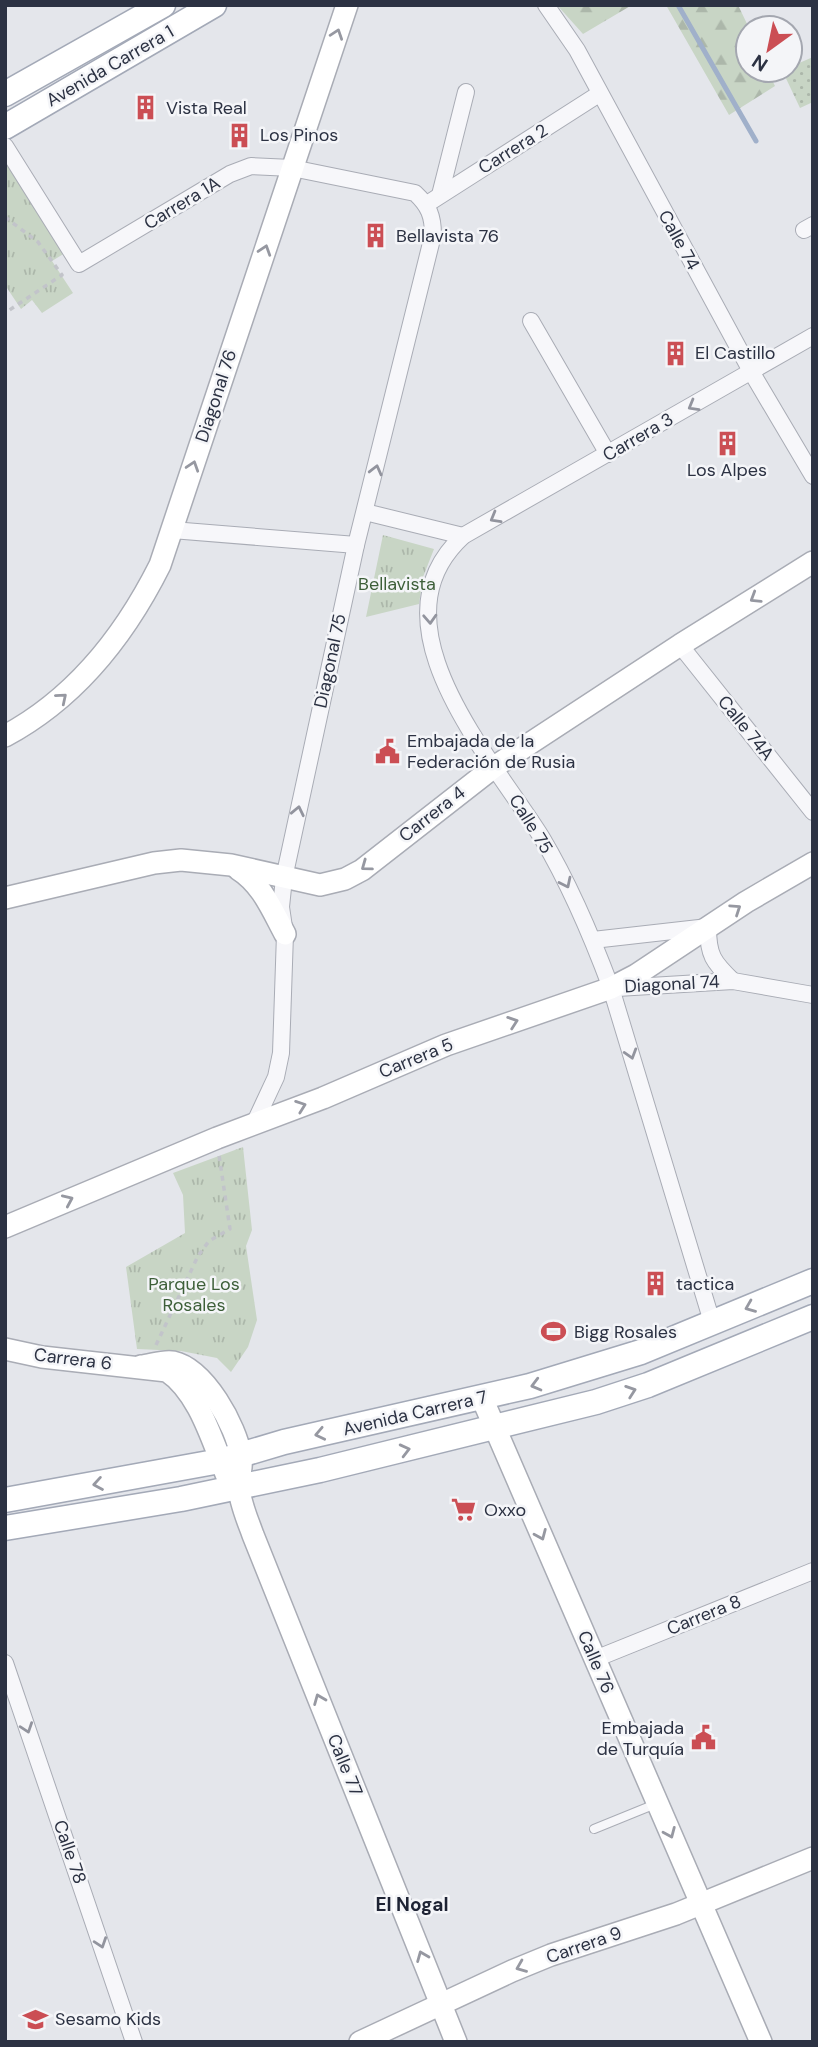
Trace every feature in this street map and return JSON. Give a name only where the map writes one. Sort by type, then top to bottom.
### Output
[{"type":"main road","name":"Avenida Carrera 1","points":[[5,94],[163,5]]},
{"type":"main road","name":"Avenida Carrera 1","points":[[5,127],[214,5]]},
{"type":"main road","name":"Avenida Carrera 7","points":[[5,1500],[231,1458],[284,1442],[482,1398],[596,1367],[640,1352],[813,1281]]},
{"type":"main road","name":"Avenida Carrera 7","points":[[5,1528],[320,1470],[596,1402],[648,1385],[813,1317]]},
{"type":"street","name":"Diagonal 76","points":[[5,736],[50,707],[78,684],[124,628],[160,565],[347,5]]},
{"type":"street","name":"Calle 74","points":[[546,5],[577,50],[752,373],[813,476]]},
{"type":"street","name":"Diagonal 75","points":[[256,1122],[275,1077],[281,1053],[285,934],[281,907],[284,878],[355,545],[433,235],[433,199],[466,92]]},
{"type":"street","name":"Carrera 2","points":[[433,199],[599,94]]},
{"type":"street","name":"Carrera 1A","points":[[5,146],[79,264],[230,174],[251,166],[292,168],[433,199]]},
{"type":"street","points":[[531,321],[608,454]]},
{"type":"street","name":"Carrera 3","points":[[463,536],[813,336]]},
{"type":"street","points":[[365,512],[463,536]]},
{"type":"street","points":[[172,530],[355,545]]},
{"type":"street","name":"Calle 75","points":[[463,536],[442,560],[433,583],[428,612],[433,652],[449,696],[542,839],[593,940],[611,988],[712,1322]]},
{"type":"street","name":"Carrera 4","points":[[5,898],[153,863],[181,860],[231,865],[320,885],[345,879],[362,870],[494,767],[813,562]]},
{"type":"street","name":"Calle 74A","points":[[680,645],[813,812]]},
{"type":"street","name":"Carrera 5","points":[[5,1227],[446,1045],[611,988],[636,975],[746,901],[813,863]]},
{"type":"street","points":[[231,865],[253,880],[262,891],[285,934]]},
{"type":"street","points":[[593,940],[708,927]]},
{"type":"street","name":"Diagonal 74","points":[[708,927],[708,946],[712,957],[733,981]]},
{"type":"street","name":"Diagonal 74","points":[[611,988],[733,981],[813,995]]},
{"type":"street","name":"Carrera 6","points":[[5,1349],[83,1363],[146,1361]]},
{"type":"street","name":"Calle 77","points":[[146,1361],[171,1361],[195,1374],[216,1399],[231,1426],[231,1458],[242,1476],[239,1487],[253,1535],[456,2042]]},
{"type":"street","name":"Calle 76","points":[[482,1398],[761,2042]]},
{"type":"street","name":"Carrera 8","points":[[595,1659],[813,1571]]},
{"type":"street","name":"Calle 78","points":[[5,1663],[134,2042]]},
{"type":"street","name":"Carrera 9","points":[[360,2042],[551,1955],[701,1904],[813,1858]]},
{"type":"lane","points":[[594,1829],[657,1804]]},
{"type":"path","points":[[5,217],[38,242],[62,275],[5,313]]},
{"type":"path","points":[[146,1361],[198,1256],[209,1241],[230,1229],[218,1146]]},
{"type":"green space","points":[[557,5],[632,5],[583,34]]},
{"type":"green space","points":[[666,5],[738,5],[742,14],[734,14],[734,84],[775,86],[729,115]]},
{"type":"green space","points":[[813,57],[813,102],[800,108],[789,84],[804,84],[804,61]]},
{"type":"green space","points":[[5,157],[65,253],[52,261],[73,293],[42,313],[32,300],[21,309],[5,285]]},
{"type":"green space","name":"Bellavista","points":[[383,535],[434,549],[423,577],[419,604],[366,617]]},
{"type":"green space","name":"Parque Los Rosales","points":[[243,1147],[252,1230],[246,1246],[257,1320],[248,1347],[231,1372],[217,1358],[181,1351],[137,1349],[126,1267],[185,1233],[183,1195],[173,1173]]},
{"type":"waterway","points":[[678,5],[756,141]]},
{"type":"place","name":"Vista Real","points":[[146,108]]},
{"type":"place","name":"Los Pinos","points":[[240,135]]},
{"type":"place","name":"Bellavista 76","points":[[376,236]]},
{"type":"place","name":"El Castillo","points":[[675,353]]},
{"type":"place","name":"Los Alpes","points":[[727,443]]},
{"type":"place","name":"Embajada de la Federación de Rusia","points":[[387,751]]},
{"type":"place","name":"tactica","points":[[656,1284]]},
{"type":"place","name":"Bigg Rosales","points":[[554,1332]]},
{"type":"place","name":"Oxxo","points":[[464,1510]]},
{"type":"place","name":"Embajada de Turquía","points":[[704,1738]]},
{"type":"place","name":"Sesamo Kids","points":[[35,2019]]},
{"type":"district","name":"El Nogal","points":[[412,1904]]}]
